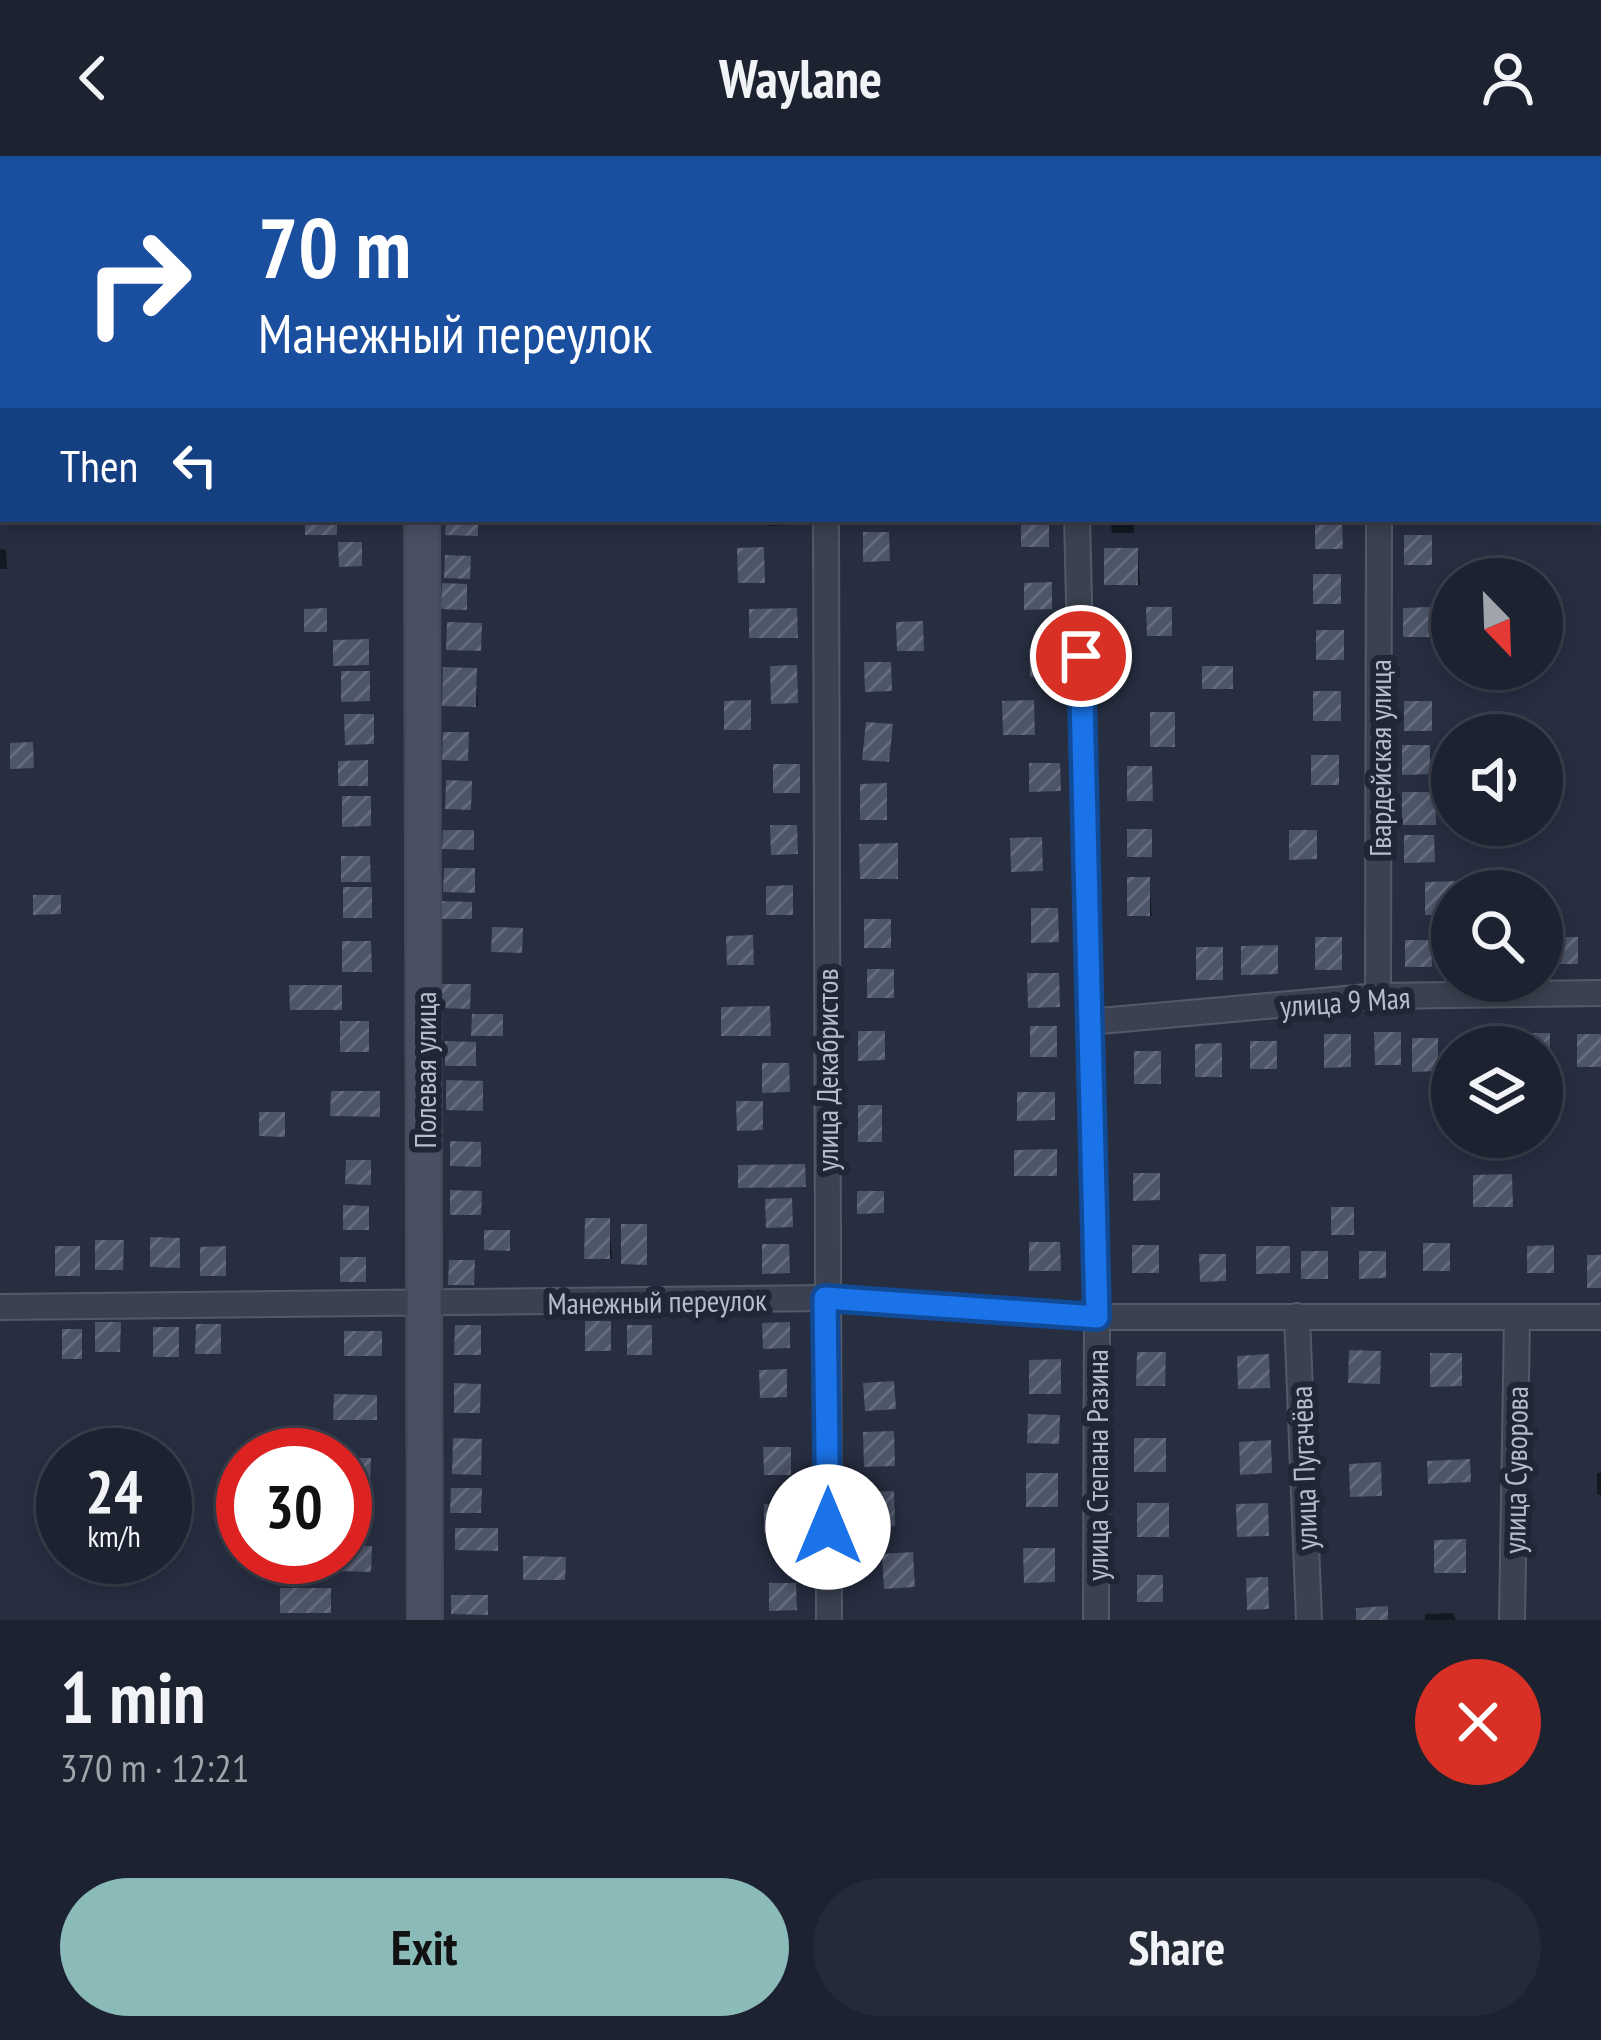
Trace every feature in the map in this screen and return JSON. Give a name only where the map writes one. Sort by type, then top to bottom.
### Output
[{"type":"street","name":"Полевая улица","points":[[422,522],[425,1620]]},
{"type":"street","name":"улица Декабристов","points":[[826,522],[829,1620]]},
{"type":"street","name":"улица Степана Разина","points":[[1077,522],[1097,1317],[1096,1620]]},
{"type":"street","name":"Гвардейская улица","points":[[1378,996],[1379,522]]},
{"type":"street","name":"улица 9 Мая","points":[[1089,1022],[1378,996],[1601,992]]},
{"type":"street","name":"Манежный переулок","points":[[0,1306],[825,1298],[1097,1317],[1601,1317]]},
{"type":"street","name":"улица Пугачёва","points":[[1297,1316],[1309,1620]]},
{"type":"street","name":"улица Суворова","points":[[1512,1620],[1517,1319]]},
{"type":"building","points":[[305,522],[337,522],[337,535],[305,535]]},
{"type":"building","points":[[446,522],[478,522],[478,536],[445,535]]},
{"type":"building","points":[[1021,522],[1049,522],[1049,547],[1021,547]]},
{"type":"building","points":[[1315,522],[1342,522],[1343,549],[1315,549]]},
{"type":"building","points":[[863,532],[889,532],[890,561],[863,562]]},
{"type":"building","points":[[1404,535],[1432,535],[1431,565],[1404,565]]},
{"type":"building","points":[[338,542],[362,542],[362,566],[339,567]]},
{"type":"building","points":[[764,547],[765,583],[738,583],[737,548]]},
{"type":"building","points":[[1104,548],[1138,548],[1138,585],[1104,585]]},
{"type":"building","points":[[445,555],[471,556],[470,579],[444,578]]},
{"type":"building","points":[[1313,574],[1341,574],[1341,604],[1313,604]]},
{"type":"building","points":[[1052,582],[1052,609],[1024,610],[1024,583]]},
{"type":"building","points":[[442,583],[467,584],[467,610],[441,609]]},
{"type":"building","points":[[1146,607],[1172,607],[1172,636],[1147,636]]},
{"type":"building","points":[[1431,607],[1431,637],[1403,637],[1403,608]]},
{"type":"building","points":[[327,608],[327,632],[304,632],[304,609]]},
{"type":"building","points":[[797,608],[798,638],[749,638],[749,609]]},
{"type":"building","points":[[923,621],[924,651],[897,651],[896,622]]},
{"type":"building","points":[[447,622],[482,623],[481,651],[446,650]]},
{"type":"building","points":[[1316,630],[1344,630],[1344,660],[1316,660]]},
{"type":"building","points":[[369,639],[369,665],[333,666],[333,640]]},
{"type":"building","points":[[1029,649],[1056,649],[1057,677],[1030,677]]},
{"type":"building","points":[[864,662],[891,662],[892,691],[865,692]]},
{"type":"building","points":[[797,665],[798,703],[771,704],[770,666]]},
{"type":"building","points":[[1202,666],[1233,666],[1233,689],[1202,689]]},
{"type":"building","points":[[443,667],[477,668],[476,707],[442,706]]},
{"type":"building","points":[[341,671],[370,671],[370,701],[341,702]]},
{"type":"building","points":[[1313,691],[1341,691],[1341,721],[1313,721]]},
{"type":"building","points":[[751,700],[751,730],[724,730],[724,701]]},
{"type":"building","points":[[1034,700],[1035,735],[1003,735],[1002,701]]},
{"type":"building","points":[[1404,701],[1432,701],[1431,731],[1404,731]]},
{"type":"building","points":[[1150,712],[1175,712],[1175,747],[1150,747]]},
{"type":"building","points":[[344,714],[374,714],[374,744],[345,745]]},
{"type":"building","points":[[866,722],[893,724],[889,762],[862,760]]},
{"type":"building","points":[[443,732],[469,732],[468,761],[442,760]]},
{"type":"building","points":[[33,742],[34,768],[10,769],[10,743]]},
{"type":"building","points":[[1402,745],[1430,745],[1430,774],[1402,775]]},
{"type":"building","points":[[1311,755],[1339,755],[1339,785],[1311,785]]},
{"type":"building","points":[[368,760],[368,786],[338,786],[338,761]]},
{"type":"building","points":[[1029,763],[1060,763],[1061,791],[1029,792]]},
{"type":"building","points":[[773,764],[800,764],[800,793],[773,793]]},
{"type":"building","points":[[1127,766],[1152,766],[1153,801],[1127,801]]},
{"type":"building","points":[[446,780],[472,781],[471,810],[445,809]]},
{"type":"building","points":[[887,783],[887,820],[860,820],[860,784]]},
{"type":"building","points":[[1402,792],[1431,792],[1431,825],[1402,825]]},
{"type":"building","points":[[342,796],[371,796],[371,826],[342,827]]},
{"type":"building","points":[[770,825],[797,825],[798,854],[771,855]]},
{"type":"building","points":[[1127,829],[1152,829],[1152,857],[1127,857]]},
{"type":"building","points":[[443,830],[474,830],[474,850],[442,849]]},
{"type":"building","points":[[1289,830],[1317,830],[1317,859],[1289,860]]},
{"type":"building","points":[[1404,835],[1431,835],[1435,862],[1404,863]]},
{"type":"building","points":[[1042,837],[1043,871],[1011,872],[1010,838]]},
{"type":"building","points":[[898,843],[898,879],[860,879],[859,844]]},
{"type":"building","points":[[341,856],[370,856],[371,882],[341,882]]},
{"type":"building","points":[[444,868],[475,868],[475,893],[443,892]]},
{"type":"building","points":[[1127,877],[1150,877],[1150,916],[1127,916]]},
{"type":"building","points":[[1425,882],[1431,882],[1431,915],[1425,915]]},
{"type":"building","points":[[793,885],[793,915],[766,915],[766,886]]},
{"type":"building","points":[[343,887],[372,887],[372,918],[343,918]]},
{"type":"building","points":[[33,895],[61,895],[61,914],[33,915]]},
{"type":"building","points":[[441,901],[472,902],[472,919],[441,919]]},
{"type":"building","points":[[1031,908],[1058,908],[1059,942],[1031,943]]},
{"type":"building","points":[[864,919],[891,919],[891,948],[864,948]]},
{"type":"building","points":[[492,927],[523,928],[522,953],[491,952]]},
{"type":"building","points":[[753,935],[754,965],[727,965],[726,936]]},
{"type":"building","points":[[1315,937],[1342,937],[1342,970],[1315,970]]},
{"type":"building","points":[[1563,937],[1578,937],[1578,964],[1563,964]]},
{"type":"building","points":[[1405,940],[1431,940],[1431,967],[1405,967]]},
{"type":"building","points":[[342,941],[371,941],[372,972],[342,972]]},
{"type":"building","points":[[1278,945],[1278,974],[1241,975],[1241,946]]},
{"type":"building","points":[[1196,947],[1223,947],[1223,980],[1196,980]]},
{"type":"building","points":[[867,969],[894,969],[894,998],[867,998]]},
{"type":"building","points":[[1027,973],[1059,973],[1060,1007],[1028,1008]]},
{"type":"building","points":[[440,984],[471,984],[470,1009],[439,1008]]},
{"type":"building","points":[[289,985],[342,985],[342,1010],[290,1010]]},
{"type":"building","points":[[770,1006],[771,1036],[721,1036],[721,1007]]},
{"type":"building","points":[[472,1014],[503,1014],[503,1036],[471,1036]]},
{"type":"building","points":[[340,1021],[369,1021],[369,1052],[340,1052]]},
{"type":"building","points":[[1030,1026],[1057,1026],[1057,1057],[1030,1057]]},
{"type":"building","points":[[858,1031],[885,1031],[885,1060],[858,1061]]},
{"type":"building","points":[[1374,1032],[1401,1032],[1401,1065],[1375,1065]]},
{"type":"building","points":[[1324,1034],[1351,1034],[1351,1067],[1324,1068]]},
{"type":"building","points":[[1577,1034],[1601,1034],[1601,1067],[1577,1067]]},
{"type":"building","points":[[1412,1038],[1431,1038],[1431,1071],[1412,1072]]},
{"type":"building","points":[[445,1041],[476,1042],[476,1066],[445,1066]]},
{"type":"building","points":[[1250,1041],[1277,1041],[1277,1069],[1250,1069]]},
{"type":"building","points":[[1222,1043],[1222,1077],[1195,1077],[1195,1044]]},
{"type":"building","points":[[1134,1051],[1161,1051],[1161,1084],[1134,1084]]},
{"type":"building","points":[[762,1063],[789,1063],[790,1092],[762,1093]]},
{"type":"building","points":[[446,1080],[483,1081],[483,1111],[446,1110]]},
{"type":"building","points":[[331,1091],[380,1091],[380,1117],[330,1116]]},
{"type":"building","points":[[1017,1092],[1055,1092],[1055,1120],[1017,1121]]},
{"type":"building","points":[[736,1101],[763,1101],[763,1130],[737,1131]]},
{"type":"building","points":[[858,1105],[882,1105],[882,1142],[858,1142]]},
{"type":"building","points":[[259,1112],[285,1112],[285,1137],[259,1136]]},
{"type":"building","points":[[450,1141],[481,1142],[481,1167],[450,1166]]},
{"type":"building","points":[[1057,1149],[1057,1176],[1014,1176],[1014,1150]]},
{"type":"building","points":[[346,1160],[371,1160],[371,1185],[345,1184]]},
{"type":"building","points":[[805,1164],[806,1187],[738,1188],[738,1165]]},
{"type":"building","points":[[1133,1173],[1160,1173],[1160,1200],[1133,1201]]},
{"type":"building","points":[[1512,1174],[1513,1207],[1473,1207],[1473,1175]]},
{"type":"building","points":[[450,1190],[482,1191],[481,1215],[450,1215]]},
{"type":"building","points":[[857,1191],[884,1191],[884,1213],[857,1214]]},
{"type":"building","points":[[792,1198],[793,1227],[766,1228],[765,1199]]},
{"type":"building","points":[[343,1205],[369,1206],[369,1230],[343,1230]]},
{"type":"building","points":[[1331,1207],[1354,1207],[1354,1235],[1331,1235]]},
{"type":"building","points":[[585,1218],[610,1218],[610,1259],[584,1259]]},
{"type":"building","points":[[621,1224],[647,1224],[647,1265],[621,1264]]},
{"type":"building","points":[[484,1230],[510,1230],[510,1251],[484,1250]]},
{"type":"building","points":[[150,1237],[180,1238],[180,1268],[150,1267]]},
{"type":"building","points":[[95,1240],[124,1240],[123,1270],[95,1270]]},
{"type":"building","points":[[1029,1242],[1060,1242],[1061,1271],[1029,1271]]},
{"type":"building","points":[[1423,1243],[1450,1243],[1450,1271],[1423,1271]]},
{"type":"building","points":[[762,1244],[789,1244],[790,1273],[762,1274]]},
{"type":"building","points":[[1132,1245],[1159,1245],[1159,1273],[1132,1273]]},
{"type":"building","points":[[1554,1245],[1554,1273],[1527,1273],[1527,1246]]},
{"type":"building","points":[[55,1246],[80,1246],[80,1276],[55,1276]]},
{"type":"building","points":[[226,1246],[226,1276],[200,1276],[200,1247]]},
{"type":"building","points":[[1256,1246],[1290,1246],[1290,1273],[1256,1274]]},
{"type":"building","points":[[1301,1251],[1328,1251],[1328,1279],[1301,1279]]},
{"type":"building","points":[[1359,1251],[1386,1251],[1386,1278],[1359,1279]]},
{"type":"building","points":[[1199,1254],[1226,1254],[1226,1281],[1200,1282]]},
{"type":"building","points":[[1587,1255],[1601,1255],[1601,1288],[1587,1288]]},
{"type":"building","points":[[340,1257],[366,1257],[366,1282],[340,1282]]},
{"type":"building","points":[[449,1260],[475,1260],[474,1285],[448,1285]]},
{"type":"building","points":[[585,1321],[611,1321],[611,1351],[585,1351]]},
{"type":"building","points":[[95,1322],[121,1322],[120,1352],[95,1352]]},
{"type":"building","points":[[790,1322],[790,1348],[763,1349],[762,1323]]},
{"type":"building","points":[[196,1324],[221,1324],[221,1354],[195,1354]]},
{"type":"building","points":[[455,1325],[481,1325],[481,1355],[454,1355]]},
{"type":"building","points":[[627,1325],[652,1325],[652,1355],[627,1355]]},
{"type":"building","points":[[153,1327],[179,1327],[179,1357],[153,1357]]},
{"type":"building","points":[[62,1329],[82,1329],[82,1359],[62,1359]]},
{"type":"building","points":[[344,1331],[382,1331],[382,1356],[344,1356]]},
{"type":"building","points":[[1349,1350],[1381,1351],[1380,1384],[1348,1383]]},
{"type":"building","points":[[1137,1352],[1166,1352],[1165,1386],[1136,1386]]},
{"type":"building","points":[[1430,1353],[1462,1353],[1462,1386],[1430,1387]]},
{"type":"building","points":[[1269,1354],[1270,1388],[1238,1389],[1237,1356]]},
{"type":"building","points":[[1061,1359],[1061,1394],[1029,1394],[1029,1360]]},
{"type":"building","points":[[787,1369],[787,1397],[760,1398],[759,1370]]},
{"type":"building","points":[[894,1381],[896,1409],[865,1411],[863,1383]]},
{"type":"building","points":[[454,1383],[481,1384],[480,1413],[454,1413]]},
{"type":"building","points":[[334,1394],[377,1395],[377,1420],[333,1420]]},
{"type":"building","points":[[1028,1414],[1060,1415],[1059,1444],[1027,1443]]},
{"type":"building","points":[[894,1431],[895,1466],[864,1467],[863,1432]]},
{"type":"building","points":[[453,1438],[482,1439],[481,1475],[452,1474]]},
{"type":"building","points":[[1134,1438],[1166,1438],[1166,1472],[1134,1472]]},
{"type":"building","points":[[1271,1440],[1272,1473],[1240,1475],[1239,1442]]},
{"type":"building","points":[[763,1447],[791,1447],[791,1475],[764,1475]]},
{"type":"building","points":[[1470,1459],[1471,1482],[1428,1484],[1427,1461]]},
{"type":"building","points":[[1381,1462],[1382,1496],[1350,1497],[1349,1464]]},
{"type":"building","points":[[1026,1473],[1058,1473],[1058,1507],[1026,1507]]},
{"type":"building","points":[[451,1488],[482,1488],[481,1513],[450,1513]]},
{"type":"building","points":[[894,1491],[895,1526],[864,1528],[863,1492]]},
{"type":"building","points":[[791,1503],[792,1531],[764,1532],[764,1504]]},
{"type":"building","points":[[1137,1503],[1169,1503],[1169,1537],[1137,1537]]},
{"type":"building","points":[[1268,1503],[1269,1536],[1237,1537],[1236,1504]]},
{"type":"building","points":[[455,1528],[498,1528],[498,1551],[455,1550]]},
{"type":"building","points":[[1466,1539],[1466,1573],[1434,1573],[1434,1540]]},
{"type":"building","points":[[1023,1548],[1055,1548],[1055,1582],[1024,1583]]},
{"type":"building","points":[[913,1552],[915,1587],[884,1589],[882,1554]]},
{"type":"building","points":[[523,1556],[566,1557],[565,1580],[523,1580]]},
{"type":"building","points":[[1137,1575],[1163,1575],[1163,1602],[1137,1602]]},
{"type":"building","points":[[1268,1577],[1269,1609],[1247,1610],[1246,1578]]},
{"type":"building","points":[[769,1583],[796,1583],[797,1610],[769,1611]]},
{"type":"building","points":[[280,1588],[331,1588],[331,1613],[280,1613]]},
{"type":"building","points":[[451,1595],[488,1595],[488,1615],[451,1614]]},
{"type":"building","points":[[1388,1606],[1388,1620],[1356,1620],[1356,1608]]},
{"type":"route","points":[[828,1527],[825,1298],[1097,1317],[1081,656]]}]
